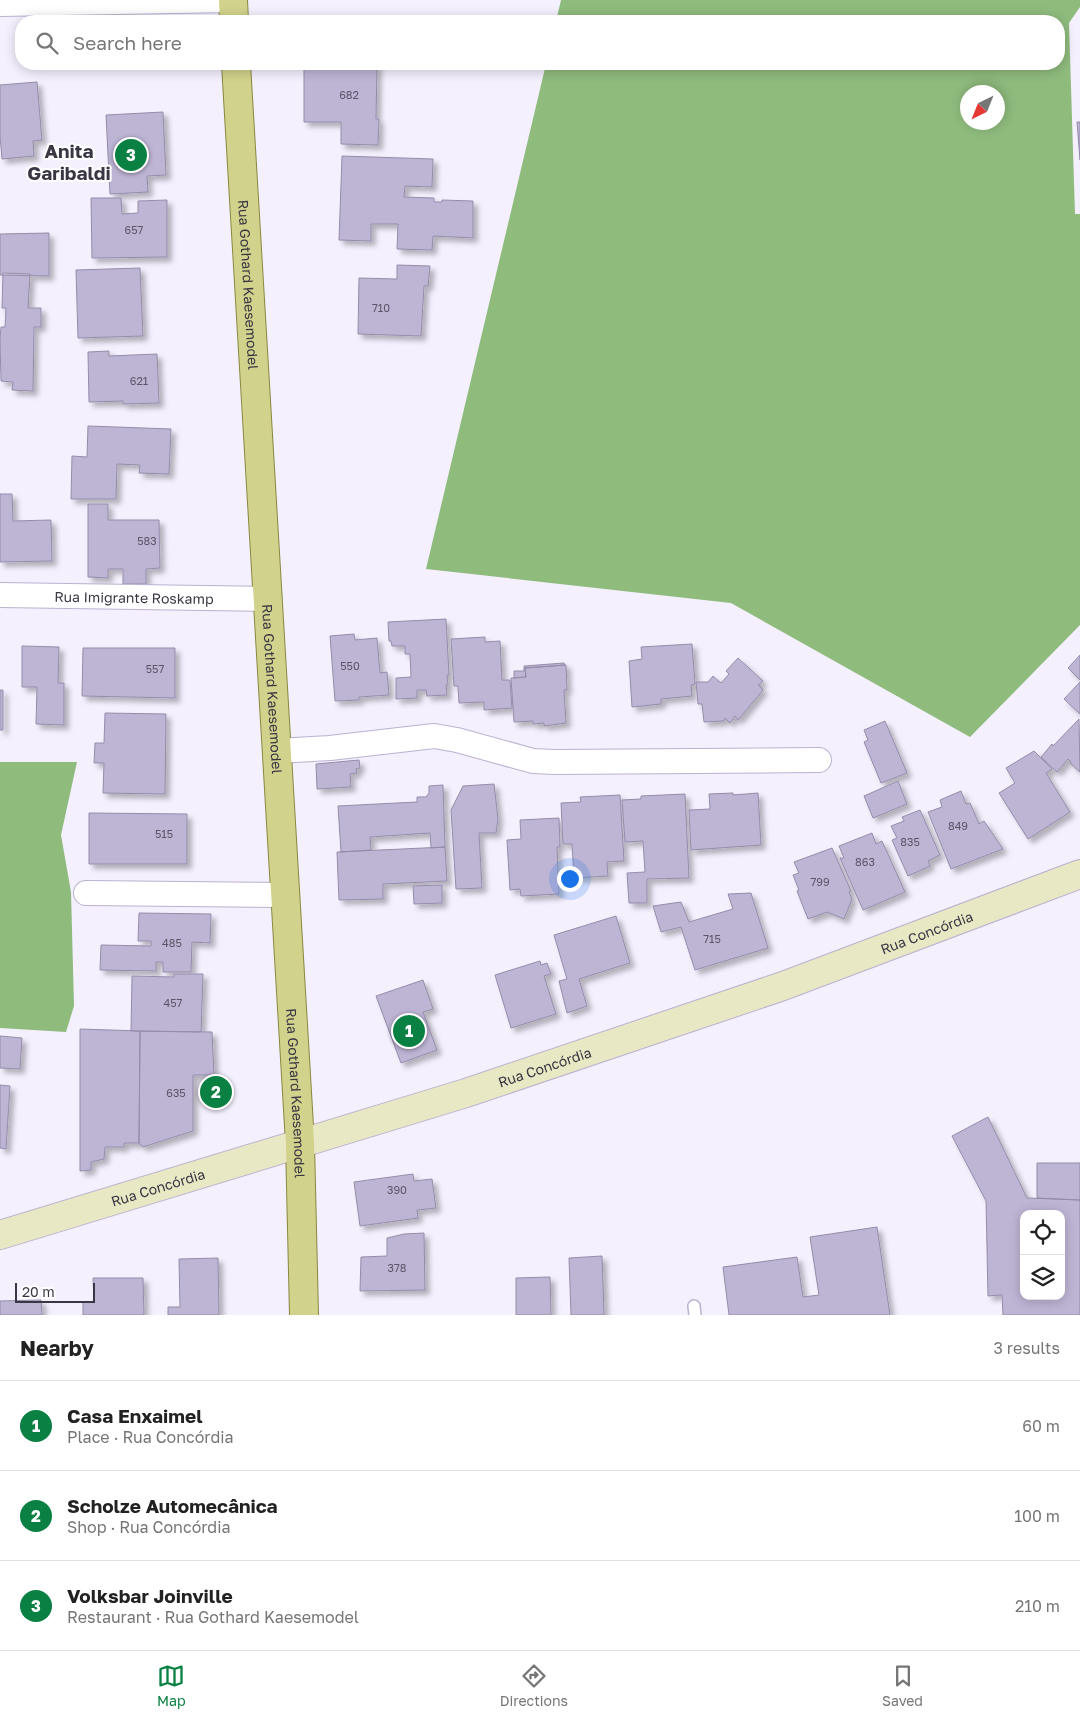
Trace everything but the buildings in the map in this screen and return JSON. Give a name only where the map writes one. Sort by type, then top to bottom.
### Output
[{"type":"main road","points":[[233,0],[234,15]]},
{"type":"main road","name":"Rua Gothard Kaesemodel","points":[[236,70],[300,1143],[304,1315]]},
{"type":"street","points":[[0,4],[233,0]]},
{"type":"street","name":"Rua Imigrante Roskamp","points":[[0,595],[268,599]]},
{"type":"street","points":[[277,751],[330,748],[434,736],[457,740],[533,761],[820,760]]},
{"type":"street","name":"Rua Concórdia","points":[[0,1235],[466,1093],[774,989],[1080,874]]},
{"type":"street","points":[[86,893],[286,895]]},
{"type":"green space","points":[[561,0],[1080,0],[1080,7],[1069,23],[1075,214],[1080,214],[1080,625],[970,737],[731,603],[426,569],[545,70],[1065,70],[1065,15],[557,15]]},
{"type":"green space","points":[[0,762],[77,762],[61,835],[71,892],[74,1006],[66,1032],[0,1028]]},
{"type":"place","name":"Volksbar Joinville","points":[[131,155]]},
{"type":"place","name":"Casa Enxaimel","points":[[409,1031]]},
{"type":"place","name":"Scholze Automecânica","points":[[216,1092]]},
{"type":"district","name":"Anita Garibaldi","points":[[69,161]]}]
